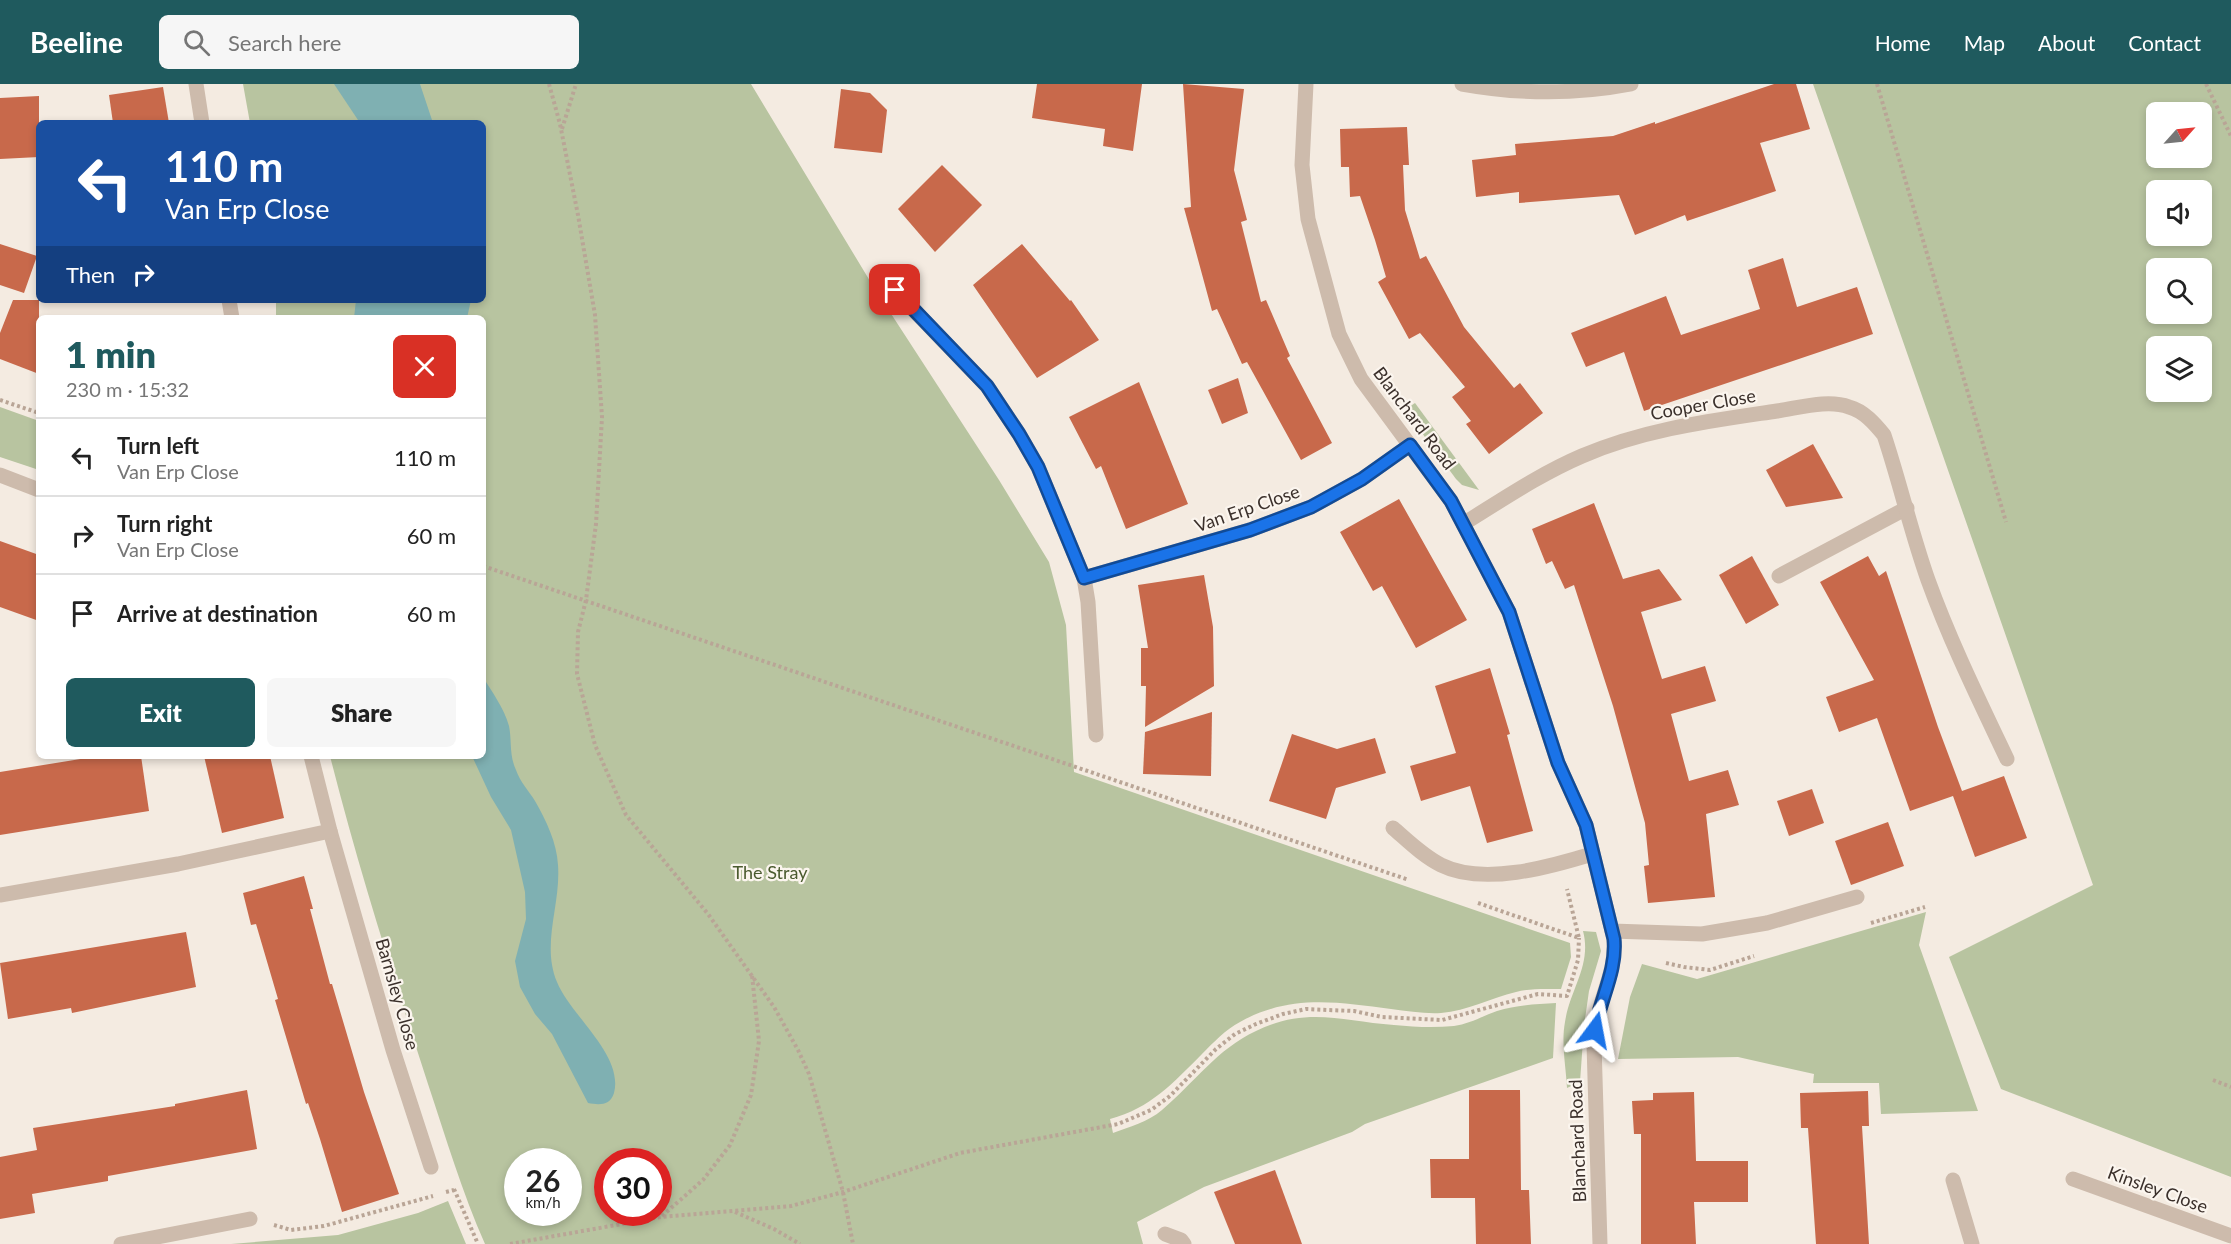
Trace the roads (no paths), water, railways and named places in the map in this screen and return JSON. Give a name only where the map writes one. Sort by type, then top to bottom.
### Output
[{"type":"street","points":[[196,84],[202,120]]},
{"type":"street","name":"Blanchard Road","points":[[1306,84],[1302,165],[1307,210],[1339,334],[1361,379],[1437,480],[1502,596],[1515,627],[1558,763],[1584,819],[1615,951],[1597,1019],[1593,1052],[1600,1244]]},
{"type":"street","points":[[1461,84],[1547,93],[1594,90],[1631,84]]},
{"type":"street","points":[[879,274],[987,386],[1038,467],[1084,578],[1088,602],[1096,735]]},
{"type":"street","name":"Cooper Close","points":[[1463,524],[1559,466],[1630,438],[1682,425],[1832,404],[1849,406],[1871,420],[1884,435],[1927,577],[1968,676],[2007,759]]},
{"type":"street","name":"Van Erp Close","points":[[1084,578],[1240,533],[1311,507],[1362,479],[1410,445]]},
{"type":"street","points":[[0,475],[36,489]]},
{"type":"street","points":[[1779,576],[1907,508]]},
{"type":"street","name":"Barnsley Close","points":[[312,759],[393,1050],[431,1167]]},
{"type":"street","points":[[1393,828],[1434,861],[1456,870],[1491,874],[1561,863],[1592,854]]},
{"type":"street","points":[[0,895],[178,864],[330,831]]},
{"type":"street","points":[[1612,931],[1702,934],[1767,923],[1857,897]]},
{"type":"street","name":"Kinsley Close","points":[[2073,1179],[2231,1236]]},
{"type":"street","points":[[1953,1180],[1972,1244]]},
{"type":"street","points":[[121,1244],[161,1240],[250,1219]]},
{"type":"street","points":[[1165,1234],[1181,1240],[1184,1244]]},
{"type":"water","points":[[334,84],[420,84],[432,120],[358,120]]},
{"type":"water","points":[[356,303],[470,303],[468,315],[354,315]]},
{"type":"water","points":[[486,682],[507,719],[512,759],[518,774],[543,816],[556,848],[558,880],[551,939],[553,968],[564,995],[604,1050],[611,1064],[615,1079],[614,1093],[604,1104],[588,1103],[552,1034],[535,1014],[520,987],[515,961],[526,919],[525,892],[511,830],[491,797],[473,759],[486,759]]},
{"type":"park label","name":"The Stray","points":[[770,872]]}]
